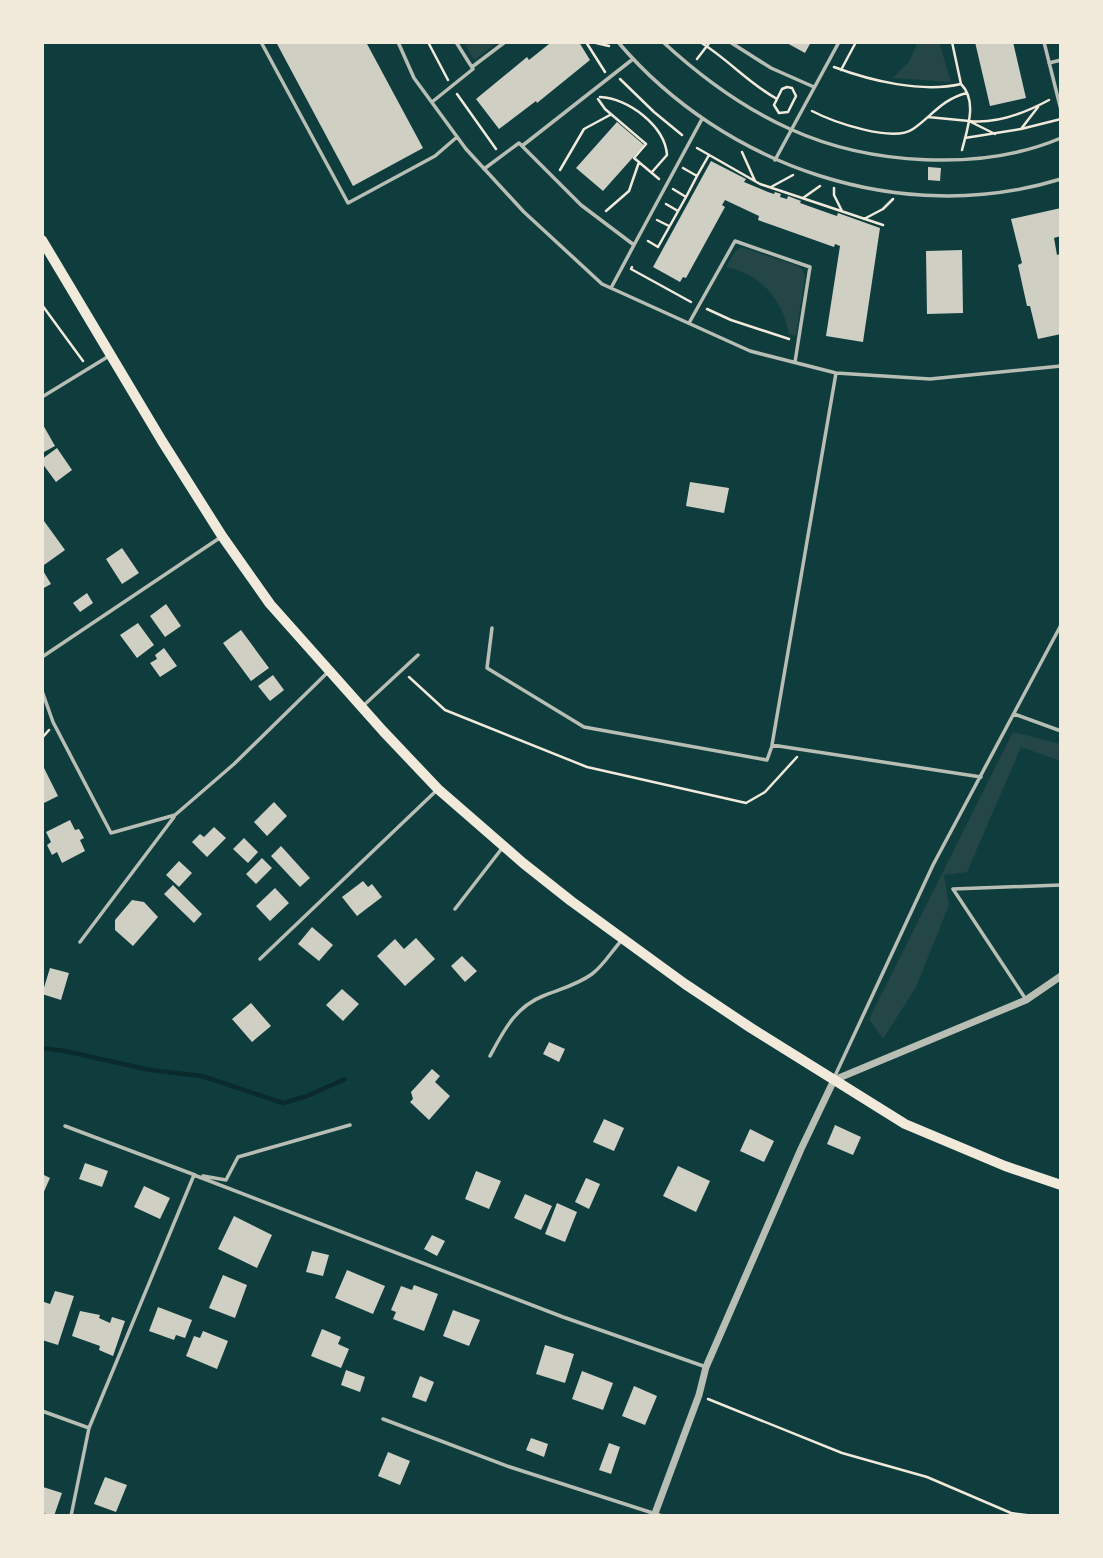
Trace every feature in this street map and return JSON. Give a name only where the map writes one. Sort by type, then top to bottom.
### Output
[{"type":"main road","points":[[42,240],[222,536],[271,604],[328,671],[438,789],[504,847],[622,939],[696,992],[834,1080],[905,1124],[946,1143],[1061,1185]]},
{"type":"street","points":[[657,1515],[699,1395],[706,1367],[834,1080],[1026,1000],[1061,976]]},
{"type":"lane","points":[[261,42],[348,203],[435,156],[457,136]]},
{"type":"lane","points":[[398,42],[414,78],[484,169],[524,212],[602,284],[610,288],[750,351],[836,373],[930,379],[1061,366]]},
{"type":"lane","points":[[456,42],[472,67]]},
{"type":"lane","points":[[432,102],[505,42]]},
{"type":"lane","points":[[618,42],[675,99],[702,119],[775,160],[826,178],[900,193],[963,195],[994,193],[1061,179]]},
{"type":"lane","points":[[663,42],[718,88],[791,130],[835,145],[877,154],[960,160],[1017,151],[1061,138]]},
{"type":"lane","points":[[730,42],[771,68],[814,87]]},
{"type":"lane","points":[[737,48],[740,42]]},
{"type":"lane","points":[[775,160],[839,42]]},
{"type":"lane","points":[[1044,42],[1061,110]]},
{"type":"lane","points":[[522,146],[633,59]]},
{"type":"lane","points":[[1049,63],[1061,60]]},
{"type":"lane","points":[[610,288],[702,119]]},
{"type":"lane","points":[[484,169],[519,143],[581,205],[634,245]]},
{"type":"lane","points":[[689,323],[735,241],[810,267],[796,362]]},
{"type":"lane","points":[[42,397],[111,355]]},
{"type":"lane","points":[[492,628],[486,668],[584,727],[767,760],[772,745],[836,373]]},
{"type":"lane","points":[[42,657],[222,536]]},
{"type":"lane","points":[[834,1080],[933,865],[1061,625]]},
{"type":"lane","points":[[361,707],[418,655]]},
{"type":"lane","points":[[80,942],[175,815],[234,764],[328,671]]},
{"type":"lane","points":[[42,691],[53,722],[111,833],[175,815]]},
{"type":"lane","points":[[1014,714],[1061,731]]},
{"type":"lane","points":[[772,745],[981,777]]},
{"type":"lane","points":[[260,959],[438,789]]},
{"type":"lane","points":[[455,909],[504,847]]},
{"type":"lane","points":[[1026,1000],[953,889],[1061,885]]},
{"type":"lane","points":[[490,1056],[509,1022],[523,1009],[540,997],[595,972],[622,939]]},
{"type":"lane","points":[[194,1175],[226,1180],[238,1157],[350,1125]]},
{"type":"lane","points":[[65,1126],[563,1317],[706,1367]]},
{"type":"lane","points":[[71,1516],[89,1428],[194,1175]]},
{"type":"lane","points":[[42,1411],[89,1428]]},
{"type":"lane","points":[[383,1419],[510,1467],[657,1515]]},
{"type":"path","points":[[428,42],[452,86],[499,153]]},
{"type":"path","points":[[586,42],[605,72]]},
{"type":"path","points":[[592,42],[624,49]]},
{"type":"path","points":[[700,42],[708,44],[757,88],[777,99]]},
{"type":"path","points":[[841,70],[856,42]]},
{"type":"path","points":[[952,42],[961,84],[967,93],[971,112],[960,160]]},
{"type":"path","points":[[690,66],[708,44]]},
{"type":"path","points":[[827,64],[841,70],[898,83],[927,86],[961,84]]},
{"type":"path","points":[[606,211],[629,191],[637,160],[646,144],[611,114],[588,85],[611,68],[653,111],[694,146],[709,155],[755,181],[883,225]]},
{"type":"path","points":[[792,88],[795,91],[796,96],[788,113],[775,110],[777,99],[782,89],[792,88]]},
{"type":"path","points":[[804,107],[824,118],[854,127],[900,135],[911,131],[948,98],[967,93]]},
{"type":"path","points":[[927,117],[982,123],[1041,105],[1057,95]]},
{"type":"path","points":[[596,97],[611,97],[623,102],[656,128],[666,143],[667,155],[652,173]]},
{"type":"path","points":[[1021,129],[1041,105]]},
{"type":"path","points":[[553,163],[560,170],[584,129],[611,114]]},
{"type":"path","points":[[965,138],[1061,119]]},
{"type":"path","points":[[969,121],[995,134]]},
{"type":"path","points":[[737,141],[755,181]]},
{"type":"path","points":[[686,197],[709,155]]},
{"type":"path","points":[[677,165],[696,176]]},
{"type":"path","points":[[771,187],[802,170]]},
{"type":"path","points":[[803,198],[818,188],[826,178]]},
{"type":"path","points":[[834,180],[834,195],[842,211]]},
{"type":"path","points":[[671,188],[663,203],[678,211]]},
{"type":"path","points":[[864,219],[883,209],[900,193]]},
{"type":"path","points":[[654,218],[669,226]]},
{"type":"path","points":[[42,305],[89,369]]},
{"type":"path","points":[[402,670],[445,710],[587,767],[746,803],[765,792],[794,759],[809,751]]},
{"type":"path","points":[[699,1395],[842,1453],[927,1477],[1011,1513],[1034,1516]]},
{"type":"shaded area","points":[[464,42],[498,42],[474,60]]},
{"type":"shaded area","points":[[918,42],[939,42],[951,82],[893,78],[909,62]]},
{"type":"shaded area","points":[[741,247],[803,270],[805,276],[796,336],[789,334],[782,310],[760,282],[739,270],[726,267]]},
{"type":"shaded area","points":[[1013,732],[1061,744],[1061,761],[1021,747],[967,872],[944,875],[949,905],[916,987],[883,1039],[869,1019]]},
{"type":"building","points":[[276,42],[366,42],[423,148],[353,186]]},
{"type":"building","points":[[548,42],[579,42],[590,60],[537,103],[536,101],[499,129],[476,99],[527,57],[529,60],[549,44]]},
{"type":"building","points":[[785,42],[811,42],[805,53]]},
{"type":"building","points":[[975,42],[1013,42],[1026,98],[990,106]]},
{"type":"building","points":[[617,122],[644,145],[603,191],[576,168]]},
{"type":"building","points":[[711,161],[746,179],[744,182],[774,194],[781,194],[780,197],[787,199],[788,196],[831,214],[837,216],[838,213],[880,228],[863,342],[826,336],[840,246],[835,244],[834,247],[758,220],[759,216],[725,200],[722,205],[725,207],[686,278],[683,277],[680,282],[653,267]]},
{"type":"building","points":[[928,167],[941,168],[940,181],[928,180]]},
{"type":"building","points":[[1061,208],[1061,236],[1054,238],[1057,255],[1060,254],[1061,258],[1061,334],[1038,339],[1030,306],[1027,306],[1018,265],[1022,263],[1011,219]]},
{"type":"building","points":[[962,250],[963,313],[927,314],[926,251]]},
{"type":"building","points":[[42,423],[55,446],[44,452],[42,448]]},
{"type":"building","points":[[57,448],[72,470],[56,482],[42,459]]},
{"type":"building","points":[[690,482],[729,488],[724,513],[686,506]]},
{"type":"building","points":[[44,521],[65,550],[44,565],[42,523]]},
{"type":"building","points":[[122,548],[139,573],[122,584],[106,559]]},
{"type":"building","points":[[42,569],[51,584],[42,589]]},
{"type":"building","points":[[87,593],[93,603],[80,612],[73,603]]},
{"type":"building","points":[[166,604],[181,626],[165,637],[150,616]]},
{"type":"building","points":[[138,623],[154,645],[137,658],[120,635]]},
{"type":"building","points":[[241,630],[269,668],[251,681],[223,643]]},
{"type":"building","points":[[164,648],[177,666],[160,677],[150,663],[157,659],[155,655]]},
{"type":"building","points":[[273,675],[284,690],[270,701],[258,686]]},
{"type":"building","points":[[44,768],[58,796],[42,804],[42,769]]},
{"type":"building","points":[[274,802],[287,816],[267,836],[254,822]]},
{"type":"building","points":[[70,820],[75,830],[79,829],[84,838],[80,840],[85,851],[62,863],[57,852],[52,855],[47,845],[51,842],[46,832]]},
{"type":"building","points":[[214,827],[226,838],[207,857],[192,842],[200,834],[204,837]]},
{"type":"building","points":[[244,838],[258,852],[248,863],[233,849]]},
{"type":"building","points":[[281,846],[310,878],[300,887],[271,856]]},
{"type":"building","points":[[262,858],[272,868],[256,884],[246,874]]},
{"type":"building","points":[[179,861],[192,873],[179,887],[166,875]]},
{"type":"building","points":[[363,881],[368,887],[372,884],[382,897],[357,916],[342,897]]},
{"type":"building","points":[[173,885],[202,914],[194,923],[164,894]]},
{"type":"building","points":[[275,888],[289,903],[270,921],[256,906]]},
{"type":"building","points":[[132,900],[144,902],[158,917],[133,946],[115,930],[115,920]]},
{"type":"building","points":[[312,927],[333,945],[319,961],[298,944]]},
{"type":"building","points":[[416,938],[435,959],[405,986],[377,956],[395,939],[404,949]]},
{"type":"building","points":[[462,956],[477,971],[465,982],[451,966]]},
{"type":"building","points":[[50,968],[69,973],[61,1000],[42,994]]},
{"type":"building","points":[[342,989],[359,1004],[343,1021],[326,1005]]},
{"type":"building","points":[[251,1003],[271,1026],[252,1042],[232,1019]]},
{"type":"building","points":[[549,1042],[565,1049],[559,1062],[543,1054]]},
{"type":"building","points":[[432,1069],[440,1076],[435,1082],[450,1096],[429,1120],[410,1102],[413,1099],[411,1092]]},
{"type":"building","points":[[604,1119],[624,1128],[614,1151],[593,1142]]},
{"type":"building","points":[[835,1125],[861,1137],[853,1155],[827,1144]]},
{"type":"building","points":[[750,1129],[774,1141],[764,1162],[740,1151]]},
{"type":"building","points":[[85,1163],[108,1171],[102,1187],[79,1179]]},
{"type":"building","points":[[678,1166],[710,1181],[696,1212],[663,1196]]},
{"type":"building","points":[[476,1171],[501,1181],[489,1209],[465,1199]]},
{"type":"building","points":[[42,1174],[50,1178],[42,1196]]},
{"type":"building","points":[[586,1178],[600,1184],[589,1209],[575,1202]]},
{"type":"building","points":[[144,1186],[170,1198],[160,1219],[134,1207]]},
{"type":"building","points":[[525,1194],[552,1206],[541,1230],[514,1218]]},
{"type":"building","points":[[557,1203],[577,1212],[565,1242],[545,1234]]},
{"type":"building","points":[[234,1216],[272,1235],[257,1268],[218,1249]]},
{"type":"building","points":[[432,1235],[445,1241],[437,1256],[424,1249]]},
{"type":"building","points":[[312,1251],[329,1255],[323,1276],[306,1272]]},
{"type":"building","points":[[347,1270],[385,1286],[373,1314],[335,1298]]},
{"type":"building","points":[[223,1275],[247,1285],[235,1318],[209,1308]]},
{"type":"building","points":[[414,1285],[438,1294],[424,1331],[393,1319],[396,1312],[391,1310],[401,1286],[412,1290]]},
{"type":"building","points":[[55,1291],[74,1296],[58,1345],[42,1340],[44,1302],[50,1304]]},
{"type":"building","points":[[158,1307],[192,1320],[185,1338],[176,1335],[174,1340],[149,1331]]},
{"type":"building","points":[[453,1310],[480,1320],[469,1346],[443,1336]]},
{"type":"building","points":[[80,1311],[100,1315],[99,1318],[110,1323],[112,1317],[125,1321],[113,1356],[99,1350],[100,1346],[72,1336]]},
{"type":"building","points":[[322,1329],[341,1337],[338,1344],[349,1349],[341,1368],[311,1356]]},
{"type":"building","points":[[203,1331],[228,1341],[217,1369],[186,1356],[194,1336],[200,1338]]},
{"type":"building","points":[[545,1345],[574,1354],[565,1383],[536,1374]]},
{"type":"building","points":[[346,1370],[365,1377],[360,1392],[341,1385]]},
{"type":"building","points":[[582,1371],[613,1383],[603,1410],[572,1399]]},
{"type":"building","points":[[420,1376],[434,1382],[426,1402],[412,1397]]},
{"type":"building","points":[[634,1386],[657,1396],[645,1425],[622,1416]]},
{"type":"building","points":[[531,1438],[548,1444],[544,1457],[526,1450]]},
{"type":"building","points":[[609,1443],[620,1447],[611,1474],[599,1470]]},
{"type":"building","points":[[388,1452],[410,1461],[400,1485],[378,1476]]},
{"type":"building","points":[[105,1477],[127,1485],[116,1512],[94,1504]]},
{"type":"building","points":[[43,1487],[62,1493],[54,1516],[42,1513]]},
{"type":"waterway","points":[[42,1048],[150,1070],[202,1076],[283,1103],[307,1096],[345,1079]]}]
